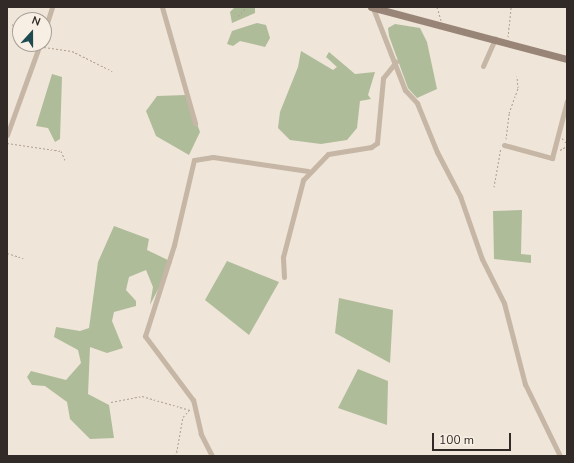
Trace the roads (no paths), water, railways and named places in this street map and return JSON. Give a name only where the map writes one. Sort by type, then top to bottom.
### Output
[{"type":"main road","points":[[372,7],[508,42],[567,59]]},
{"type":"street","points":[[162,7],[195,123]]},
{"type":"street","points":[[372,7],[396,62],[405,90],[417,103],[436,152],[460,196],[482,259],[504,303],[525,384],[557,455]]},
{"type":"street","points":[[483,66],[495,39]]},
{"type":"street","points":[[7,135],[37,52]]},
{"type":"street","points":[[284,277],[283,257],[295,204],[308,171],[328,154],[371,147],[377,143],[384,78],[396,62]]},
{"type":"street","points":[[504,145],[552,158],[567,101]]},
{"type":"street","points":[[212,456],[201,434],[197,411],[193,400],[145,336],[174,245],[194,160],[213,157],[308,171]]}]
